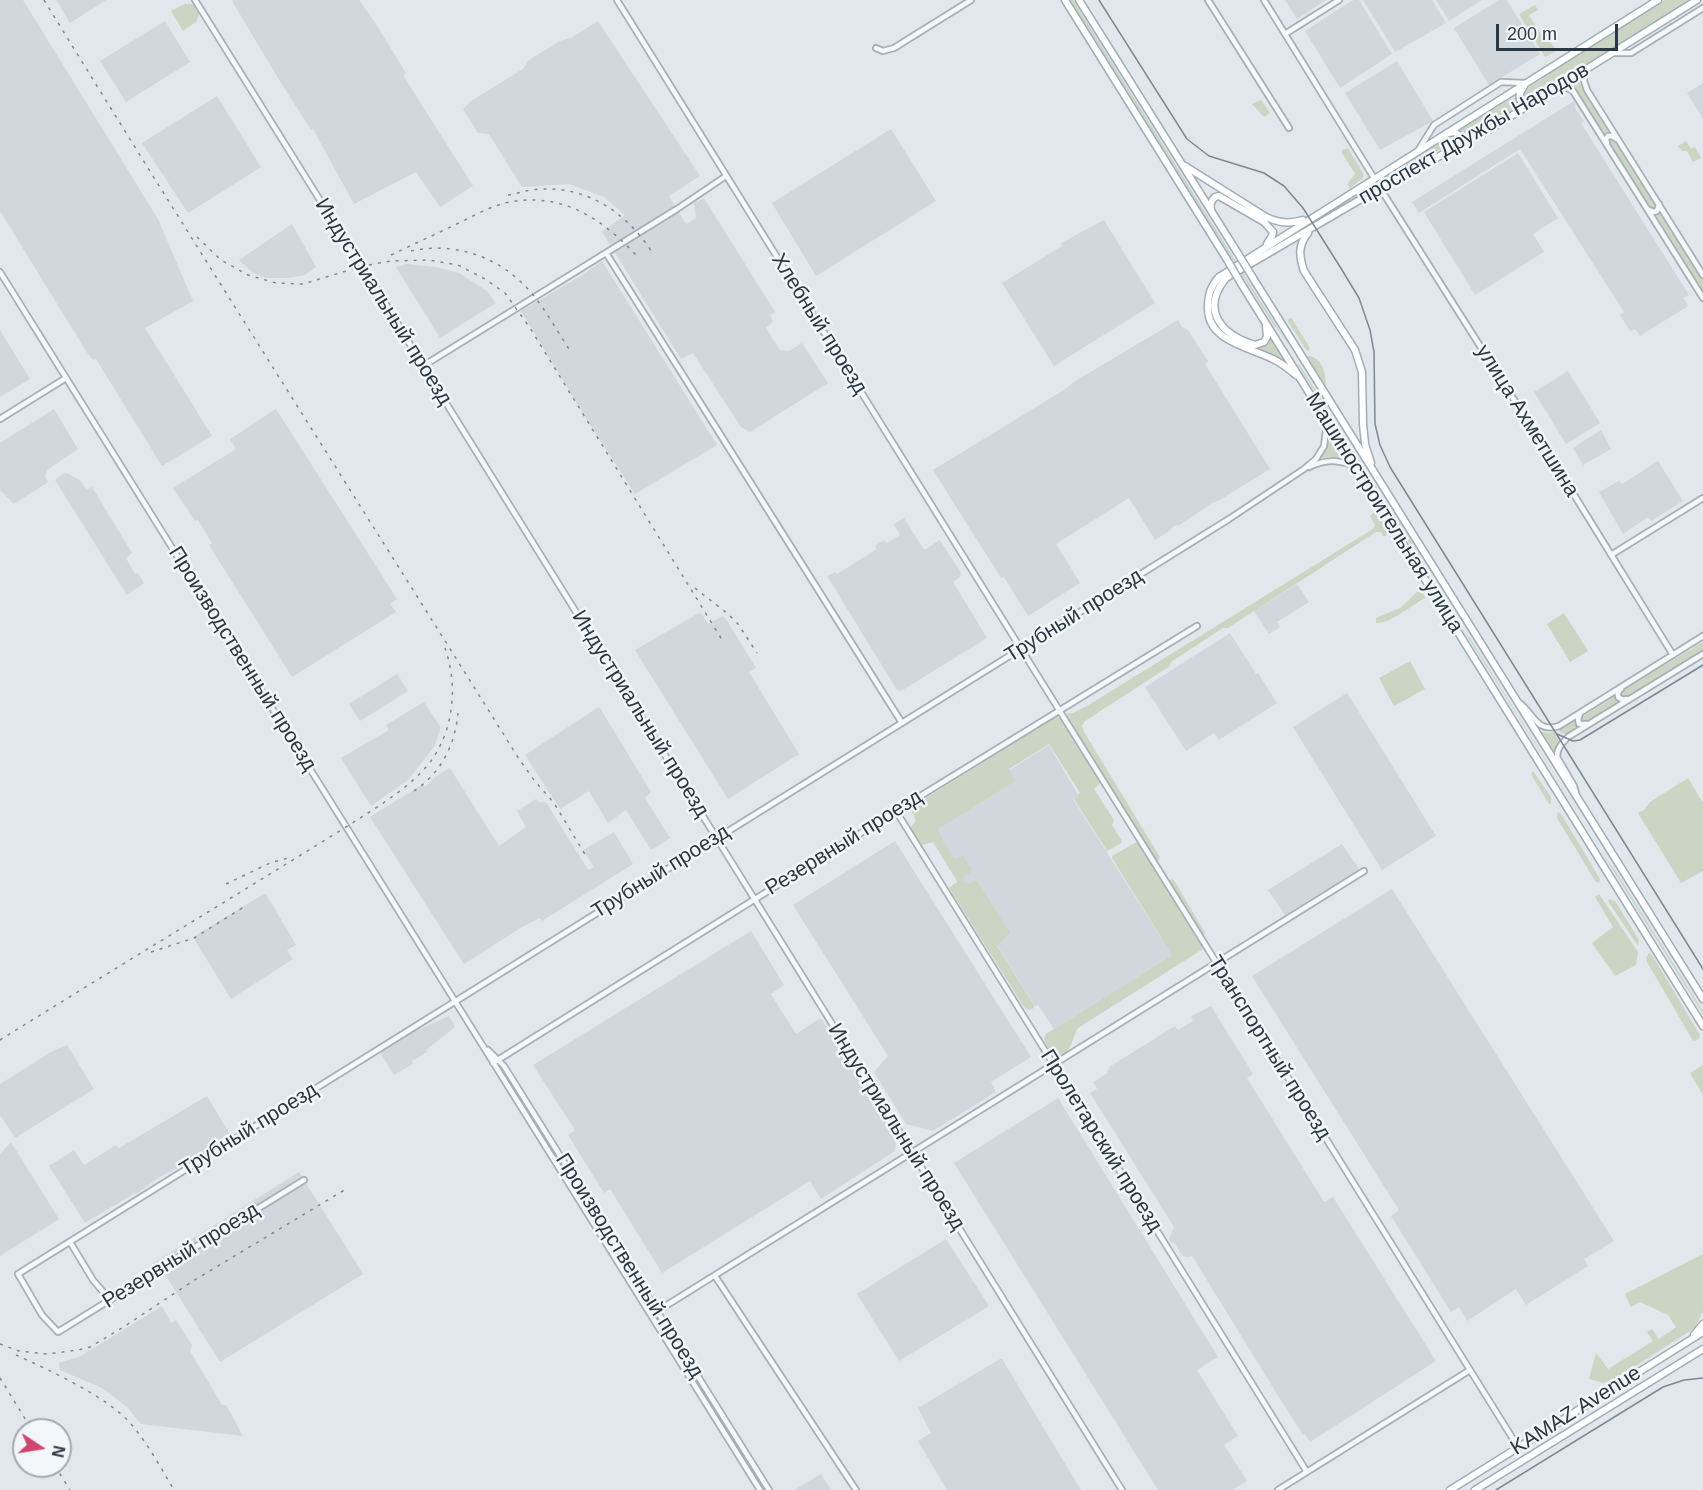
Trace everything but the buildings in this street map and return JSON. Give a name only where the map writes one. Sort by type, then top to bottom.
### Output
[{"type":"main road","name":"Машиностроительная улица","points":[[1065,0],[1703,1026]]},
{"type":"main road","name":"Машиностроительная улица","points":[[1079,0],[1703,999]]},
{"type":"main road","name":"проспект Дружбы Народов","points":[[1301,379],[1272,358],[1222,336],[1210,320],[1208,298],[1211,286],[1224,272],[1658,0]]},
{"type":"main road","name":"проспект Дружбы Народов","points":[[1266,322],[1267,337],[1264,342],[1255,345],[1234,336],[1221,326],[1216,317],[1214,297],[1226,278],[1380,188],[1492,128],[1698,0]]},
{"type":"main road","points":[[1526,83],[1519,98],[1526,104],[1534,102]]},
{"type":"main road","points":[[1446,133],[1455,132],[1460,135],[1460,140],[1455,147]]},
{"type":"main road","points":[[1182,164],[1266,218],[1286,223],[1315,216]]},
{"type":"main road","points":[[1211,210],[1212,200],[1219,196],[1264,222],[1273,232],[1263,247]]},
{"type":"main road","points":[[1335,202],[1334,210],[1340,212]]},
{"type":"main road","points":[[1311,229],[1300,247],[1300,259],[1305,271],[1355,350],[1362,372],[1365,444],[1374,472]]},
{"type":"main road","points":[[1289,360],[1295,364],[1298,363],[1300,354]]},
{"type":"main road","points":[[1426,580],[1433,586],[1437,586],[1439,582],[1437,573]]},
{"type":"main road","points":[[1447,613],[1445,604],[1447,601],[1457,606]]},
{"type":"main road","points":[[1583,832],[1594,840],[1596,834],[1593,824]]},
{"type":"main road","points":[[1604,865],[1602,851],[1615,859]]},
{"type":"main road","points":[[1680,1346],[1703,1324]]},
{"type":"main road","name":"KAMAZ Avenue","points":[[1450,1490],[1703,1332]]},
{"type":"main road","name":"KAMAZ Avenue","points":[[1475,1490],[1633,1391],[1703,1351]]},
{"type":"main road","points":[[1625,1379],[1635,1381],[1633,1391]]},
{"type":"street","name":"Индустриальный проезд","points":[[195,0],[363,266],[1122,1490]]},
{"type":"street","name":"Хлебный проезд","points":[[617,0],[1021,649]]},
{"type":"street","points":[[876,48],[883,51],[894,48],[970,0]]},
{"type":"street","points":[[1208,0],[1289,128]]},
{"type":"street","points":[[1264,0],[1374,178]]},
{"type":"street","points":[[1285,34],[1339,0]]},
{"type":"street","points":[[1613,53],[1631,52],[1703,8]]},
{"type":"street","points":[[1585,70],[1585,86],[1703,275]]},
{"type":"street","points":[[1419,150],[1434,125],[1501,82],[1526,83]]},
{"type":"street","points":[[1562,84],[1573,91],[1703,298]]},
{"type":"street","points":[[1608,147],[1606,139],[1608,136],[1619,141]]},
{"type":"street","points":[[423,366],[726,176]]},
{"type":"street","name":"улица Ахметшина","points":[[1380,188],[1673,655]]},
{"type":"street","points":[[1647,209],[1657,211],[1659,204]]},
{"type":"street","points":[[606,253],[902,723]]},
{"type":"street","name":"Производственный проезд","points":[[0,272],[483,1046],[495,1061],[545,1146],[760,1490]]},
{"type":"street","points":[[0,419],[66,378]]},
{"type":"street","points":[[1304,469],[1316,459],[1324,446],[1327,421]]},
{"type":"street","points":[[1304,469],[1331,460],[1355,465]]},
{"type":"street","name":"Трубный проезд","points":[[58,1332],[42,1315],[18,1274],[1205,534],[1304,469]]},
{"type":"street","points":[[1611,555],[1703,498]]},
{"type":"street","name":"Резервный проезд","points":[[495,1061],[1197,626]]},
{"type":"street","points":[[1516,700],[1527,708],[1539,725],[1550,728],[1559,726],[1703,636]]},
{"type":"street","name":"Транспортный проезд","points":[[1021,649],[1518,1447]]},
{"type":"street","points":[[1578,798],[1574,786],[1557,757],[1558,750],[1566,738],[1703,654]]},
{"type":"street","points":[[1622,687],[1618,692],[1618,697],[1623,700],[1630,698]]},
{"type":"street","points":[[1581,712],[1578,722],[1582,725],[1589,724]]},
{"type":"street","name":"Пролетарский проезд","points":[[896,811],[1307,1472]]},
{"type":"street","points":[[651,1315],[1364,871]]},
{"type":"street","name":"Производственный проезд","points":[[495,1061],[504,1065],[769,1490]]},
{"type":"street","points":[[545,1146],[551,1142]]},
{"type":"street","name":"Резервный проезд","points":[[58,1332],[304,1180]]},
{"type":"street","points":[[70,1242],[93,1280],[110,1300]]},
{"type":"street","points":[[715,1276],[856,1490]]},
{"type":"street","points":[[1278,1490],[1470,1370]]},
{"type":"shaded area","points":[[0,0],[23,0],[158,219],[193,301],[145,328],[212,436],[162,466],[96,359],[93,360],[86,351],[0,211]]},
{"type":"shaded area","points":[[56,0],[106,0],[70,23]]},
{"type":"shaded area","points":[[359,0],[406,73],[403,75],[473,186],[440,207],[416,172],[354,204],[313,129],[311,130],[278,78],[232,1]]},
{"type":"shaded area","points":[[1285,0],[1326,0],[1297,19]]},
{"type":"shaded area","points":[[1353,0],[1359,0],[1392,54],[1340,88],[1305,31]]},
{"type":"shaded area","points":[[1363,0],[1432,0],[1446,23],[1395,52]]},
{"type":"shaded area","points":[[1436,0],[1482,0],[1449,21]]},
{"type":"shaded area","points":[[1499,0],[1507,0],[1540,54],[1489,85],[1454,28]]},
{"type":"shaded area","points":[[165,21],[190,62],[126,102],[100,61]]},
{"type":"shaded area","points":[[598,21],[700,176],[669,196],[686,224],[696,218],[694,203],[704,198],[775,312],[770,315],[773,321],[766,328],[780,350],[789,351],[802,343],[828,383],[750,432],[741,427],[693,353],[681,359],[602,232],[625,215],[604,197],[569,184],[522,187],[489,134],[478,133],[463,109],[471,101],[523,69],[529,60]]},
{"type":"shaded area","points":[[1397,61],[1433,121],[1380,150],[1345,93]]},
{"type":"shaded area","points":[[1703,83],[1703,119],[1687,93]]},
{"type":"shaded area","points":[[217,96],[261,167],[188,213],[142,143]]},
{"type":"shaded area","points":[[1574,101],[1576,110],[1584,121],[1581,123],[1689,295],[1684,298],[1688,306],[1640,336],[1635,329],[1630,331],[1620,315],[1624,312],[1520,149],[1419,213],[1412,202]]},
{"type":"shaded area","points":[[891,129],[936,201],[816,276],[772,203]]},
{"type":"shaded area","points":[[1518,153],[1558,218],[1533,234],[1544,252],[1475,295],[1424,212]]},
{"type":"shaded area","points":[[1104,220],[1155,303],[1054,366],[1002,283],[1062,246],[1061,243]]},
{"type":"shaded area","points":[[292,224],[316,267],[305,275],[265,278],[252,272],[239,260]]},
{"type":"shaded area","points":[[602,261],[717,445],[635,494],[521,311]]},
{"type":"shaded area","points":[[407,264],[436,267],[459,273],[487,291],[496,303],[440,338],[396,267]]},
{"type":"shaded area","points":[[1178,320],[1182,327],[1188,330],[1208,361],[1205,364],[1270,469],[1155,540],[1129,498],[1056,544],[1080,583],[1028,616],[1004,577],[1001,578],[933,470]]},
{"type":"shaded area","points":[[0,330],[30,379],[0,397]]},
{"type":"shaded area","points":[[1568,371],[1600,423],[1566,444],[1534,392]]},
{"type":"shaded area","points":[[54,409],[78,449],[47,470],[45,477],[48,482],[14,504],[0,490],[0,443]]},
{"type":"shaded area","points":[[276,409],[397,599],[390,604],[396,612],[292,677],[209,545],[212,543],[198,520],[195,521],[173,488],[236,449],[230,439]]},
{"type":"shaded area","points":[[1601,430],[1611,449],[1583,465],[1573,448]]},
{"type":"shaded area","points":[[1658,461],[1683,501],[1651,521],[1648,517],[1623,534],[1599,492],[1619,481],[1622,484]]},
{"type":"shaded area","points":[[64,473],[81,481],[86,490],[92,487],[132,553],[126,558],[135,574],[138,573],[144,583],[127,595],[55,480]]},
{"type":"shaded area","points":[[904,518],[924,550],[940,540],[961,573],[960,577],[953,582],[987,638],[901,691],[897,690],[827,576],[836,572],[837,574],[877,549],[875,546],[884,540],[887,543],[900,535],[894,524]]},
{"type":"shaded area","points":[[1297,584],[1309,602],[1277,622],[1280,627],[1269,634],[1254,611]]},
{"type":"shaded area","points":[[699,613],[708,624],[723,616],[726,619],[756,668],[749,672],[799,754],[728,799],[635,650]]},
{"type":"shaded area","points":[[1230,633],[1277,703],[1219,740],[1214,733],[1186,751],[1145,687]]},
{"type":"shaded area","points":[[397,674],[408,691],[360,721],[349,704]]},
{"type":"shaded area","points":[[1347,693],[1436,836],[1382,870],[1293,727]]},
{"type":"shaded area","points":[[424,702],[441,728],[434,747],[408,780],[371,806],[341,758],[389,730],[386,725]]},
{"type":"shaded area","points":[[600,708],[651,792],[645,798],[670,838],[651,850],[626,810],[608,823],[589,791],[560,809],[525,755]]},
{"type":"shaded area","points":[[1049,745],[1078,795],[1073,799],[1172,955],[1054,1029],[1038,1005],[1035,1006],[922,825]]},
{"type":"shaded area","points":[[450,768],[499,846],[526,827],[517,811],[536,799],[539,802],[546,802],[588,870],[594,867],[583,850],[614,832],[633,864],[542,921],[540,918],[522,927],[464,964],[370,817],[423,784],[425,787],[435,777]]},
{"type":"shaded area","points":[[895,841],[1031,1057],[991,1082],[996,1092],[933,1131],[906,1124],[874,1072],[888,1056],[793,905]]},
{"type":"shaded area","points":[[1342,844],[1359,869],[1285,915],[1268,890]]},
{"type":"shaded area","points":[[1392,889],[1614,1241],[1584,1259],[1588,1266],[1526,1305],[1516,1289],[1467,1321],[1459,1307],[1451,1312],[1391,1216],[1399,1210],[1252,976]]},
{"type":"shaded area","points":[[264,894],[296,945],[287,950],[293,959],[231,999],[193,937]]},
{"type":"shaded area","points":[[751,931],[784,985],[771,994],[796,1034],[819,1019],[822,1020],[896,1139],[895,1151],[821,1199],[810,1181],[662,1273],[610,1189],[604,1193],[568,1135],[575,1130],[533,1065]]},
{"type":"shaded area","points":[[1211,1006],[1253,1074],[1247,1078],[1324,1202],[1333,1197],[1436,1361],[1310,1442],[1282,1402],[1192,1256],[1182,1256],[1174,1242],[1171,1243],[1169,1239],[1174,1227],[1090,1093],[1097,1089],[1093,1082],[1108,1073],[1109,1067],[1175,1026],[1178,1030],[1193,1021],[1191,1016]]},
{"type":"shaded area","points":[[449,1016],[455,1027],[426,1050],[427,1052],[412,1061],[413,1064],[394,1075],[380,1052],[419,1028]]},
{"type":"shaded area","points":[[67,1045],[94,1089],[15,1138],[0,1115],[0,1084],[51,1052]]},
{"type":"shaded area","points":[[207,1096],[231,1136],[85,1223],[49,1166],[74,1150],[84,1165],[116,1145],[119,1148]]},
{"type":"shaded area","points":[[1058,1098],[1218,1357],[1197,1370],[1238,1436],[1224,1445],[1247,1481],[1232,1490],[1158,1490],[954,1163]]},
{"type":"shaded area","points":[[11,1142],[59,1219],[0,1256],[0,1154]]},
{"type":"shaded area","points":[[299,1172],[363,1274],[220,1362],[166,1276],[160,1279],[152,1264]]},
{"type":"shaded area","points":[[946,1239],[989,1306],[899,1361],[857,1294]]},
{"type":"shaded area","points":[[162,1306],[171,1323],[176,1320],[192,1345],[190,1351],[222,1405],[226,1405],[243,1436],[141,1424],[127,1407],[102,1388],[60,1370],[59,1363],[81,1356]]},
{"type":"shaded area","points":[[1000,1359],[1081,1490],[947,1490],[945,1487],[918,1441],[931,1433],[918,1408]]},
{"type":"shaded area","points":[[821,1474],[831,1490],[796,1489]]},
{"type":"green space","points":[[1070,0],[1073,0],[1295,355],[1274,326]]},
{"type":"green space","points":[[1665,0],[1690,0],[1529,100],[1523,96],[1525,90],[1550,72]]},
{"type":"green space","points":[[184,4],[193,4],[199,14],[196,22],[183,31],[171,11]]},
{"type":"green space","points":[[1535,5],[1538,10],[1529,15],[1544,39],[1548,37],[1556,51],[1545,57],[1519,14]]},
{"type":"green space","points":[[1579,82],[1607,126],[1610,134],[1605,138],[1573,85]]},
{"type":"green space","points":[[1518,97],[1524,106],[1464,139],[1463,133],[1459,130],[1510,99]]},
{"type":"green space","points":[[1261,100],[1270,113],[1264,117],[1252,104]]},
{"type":"green space","points":[[1454,135],[1457,140],[1336,209],[1449,136]]},
{"type":"green space","points":[[1611,141],[1615,141],[1656,204],[1654,209],[1638,190],[1610,145]]},
{"type":"green space","points":[[1686,141],[1691,149],[1695,147],[1701,158],[1693,162],[1687,151],[1682,151],[1678,146]]},
{"type":"green space","points":[[1348,148],[1363,173],[1363,178],[1349,189],[1348,183],[1355,174],[1342,153],[1342,150]]},
{"type":"green space","points":[[1661,211],[1703,279],[1703,292],[1656,215]]},
{"type":"green space","points":[[1289,318],[1292,319],[1310,348],[1309,351],[1306,350],[1288,321]]},
{"type":"green space","points":[[1270,337],[1285,361],[1253,348],[1264,346]]},
{"type":"green space","points":[[1307,356],[1317,359],[1320,363],[1326,387]]},
{"type":"green space","points":[[1299,364],[1390,509],[1423,560],[1411,546]]},
{"type":"green space","points":[[1328,430],[1348,462],[1332,457],[1316,460],[1326,445]]},
{"type":"green space","points":[[1373,513],[1388,530],[1386,536],[1383,536],[1381,532],[1376,532],[1228,628],[1223,628],[1171,662],[1170,666],[1085,721],[1082,726],[1084,732],[1160,857],[1157,862],[1154,861],[1065,716],[1087,706],[1373,529],[1375,525],[1370,516]]},
{"type":"green space","points":[[1417,592],[1421,592],[1426,597],[1395,617],[1376,623],[1376,618],[1400,608]]},
{"type":"green space","points":[[1447,604],[1470,638],[1592,834]]},
{"type":"green space","points":[[1564,613],[1588,651],[1570,662],[1547,624]]},
{"type":"green space","points":[[1703,642],[1703,651],[1698,656],[1627,698],[1622,695],[1623,690]]},
{"type":"green space","points":[[1410,661],[1425,689],[1394,706],[1379,678]]},
{"type":"green space","points":[[1616,693],[1621,701],[1585,723],[1580,722],[1582,717],[1608,701]]},
{"type":"green space","points":[[1058,717],[1101,782],[1094,789],[1114,820],[1112,825],[1121,843],[1107,851],[1074,799],[1080,793],[1049,744],[1009,769],[1015,781],[938,829],[954,859],[963,856],[971,868],[970,873],[964,876],[963,882],[968,884],[977,881],[1010,933],[997,946],[1034,1005],[1034,1008],[1028,1010],[949,888],[957,880],[934,842],[921,845],[910,828],[916,821],[911,810],[912,807]]},
{"type":"green space","points":[[1576,718],[1581,726],[1567,735],[1560,732],[1558,729]]},
{"type":"green space","points":[[1538,731],[1554,732],[1560,743],[1553,755]]},
{"type":"green space","points":[[1533,771],[1551,797],[1551,804],[1531,774]]},
{"type":"green space","points":[[1688,778],[1703,803],[1703,871],[1681,883],[1638,813],[1644,810],[1650,802]]},
{"type":"green space","points":[[1558,812],[1600,879],[1599,883],[1596,882],[1557,818]]},
{"type":"green space","points":[[1138,842],[1203,949],[1078,1028],[1068,1051],[1060,1055],[1055,1054],[1047,1045],[1044,1038],[1046,1034],[1172,955],[1112,858]]},
{"type":"green space","points":[[1603,854],[1615,870],[1703,1014]]},
{"type":"green space","points":[[1171,879],[1174,880],[1205,933],[1203,937],[1168,883]]},
{"type":"green space","points":[[1599,894],[1638,952],[1636,965],[1615,976],[1592,943],[1613,927],[1595,897]]},
{"type":"green space","points":[[1609,899],[1615,901],[1639,940],[1638,946],[1608,901]]},
{"type":"green space","points":[[1649,953],[1700,1035],[1699,1039],[1694,1041],[1692,1039],[1647,962],[1646,958]]},
{"type":"green space","points":[[1703,1065],[1703,1095],[1690,1073]]},
{"type":"green space","points":[[502,1068],[546,1138],[544,1139],[500,1069]]},
{"type":"green space","points":[[552,1148],[645,1296],[643,1297],[550,1149]]},
{"type":"green space","points":[[1703,1254],[1703,1311],[1695,1328],[1612,1381],[1603,1383],[1589,1379],[1596,1353],[1608,1369],[1653,1341],[1647,1332],[1652,1329],[1659,1339],[1676,1327],[1668,1315],[1640,1302],[1631,1307],[1625,1294]]},
{"type":"green space","points":[[666,1329],[765,1490],[762,1490],[663,1331]]},
{"type":"tram line","points":[[1099,0],[1187,139],[1209,156],[1264,173],[1284,186],[1303,208],[1342,270],[1359,298],[1370,330],[1374,352],[1375,424],[1380,445],[1390,467],[1703,969]]},
{"type":"tram line","points":[[1557,734],[1573,741],[1580,740],[1703,665]]},
{"type":"tram line","points":[[1496,1490],[1663,1387],[1684,1380],[1703,1378]]},
{"type":"railway","points":[[44,0],[519,759],[554,803],[586,856]]},
{"type":"railway","points":[[508,195],[550,189],[585,195],[615,212],[629,224],[652,252]]},
{"type":"railway","points":[[391,255],[495,206],[509,202],[535,200],[553,202],[585,214],[613,233],[639,258]]},
{"type":"railway","points":[[197,237],[221,260],[248,275],[276,283],[303,284],[363,266],[391,261],[428,260],[458,265],[505,293],[530,328],[724,643]]},
{"type":"railway","points":[[411,251],[442,248],[457,250],[472,253],[499,265],[530,291],[569,349]]},
{"type":"railway","points":[[695,588],[738,624],[757,653]]},
{"type":"railway","points":[[0,1040],[349,825],[410,783],[431,761],[445,735],[449,721],[452,677],[445,648]]},
{"type":"railway","points":[[414,791],[432,776],[445,757],[454,736],[458,713]]},
{"type":"railway","points":[[226,884],[270,863],[288,858]]},
{"type":"railway","points":[[151,952],[194,938],[247,905]]},
{"type":"railway","points":[[0,1344],[19,1351],[47,1354],[90,1347],[193,1281],[346,1189]]},
{"type":"railway","points":[[16,1355],[77,1385],[121,1414],[143,1440],[174,1490]]},
{"type":"railway","points":[[0,1378],[25,1418]]},
{"type":"railway","points":[[62,1478],[70,1490]]}]
